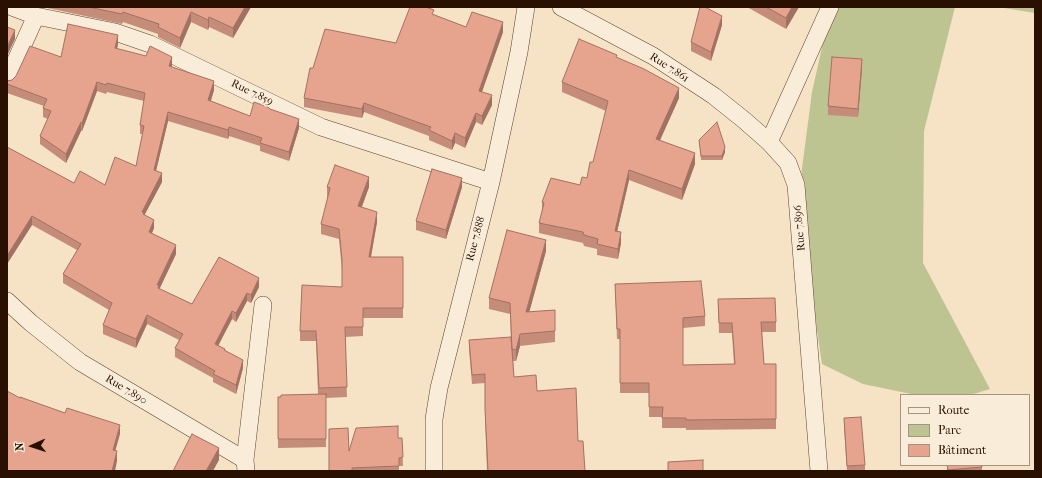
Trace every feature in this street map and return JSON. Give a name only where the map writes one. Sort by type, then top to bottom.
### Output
[{"type":"street","name":"Rue 7.859","points":[[12,7],[36,16],[116,32],[150,44],[321,127],[491,182]]},
{"type":"street","name":"Rue 7.888","points":[[434,471],[434,419],[439,388],[491,182],[518,59],[526,7]]},
{"type":"street","name":"Rue 7.861","points":[[561,7],[659,60],[714,96],[769,142]]},
{"type":"street","points":[[769,142],[830,7]]},
{"type":"street","points":[[7,80],[36,16]]},
{"type":"street","name":"Rue 7.896","points":[[769,142],[788,163],[796,185],[819,471]]},
{"type":"street","name":"Rue 7.890","points":[[7,300],[31,323],[80,362],[245,465]]},
{"type":"street","points":[[245,465],[263,305]]},
{"type":"green space","points":[[831,7],[955,7],[924,131],[923,263],[990,389],[973,394],[911,394],[863,384],[822,364],[798,199],[812,92]]},
{"type":"green space","points":[[998,7],[1035,7],[1035,13]]},
{"type":"building","points":[[88,7],[245,7],[233,28],[209,17],[208,20],[191,12],[180,38],[158,27],[159,24],[123,12],[122,14]]},
{"type":"building","points":[[410,7],[426,7],[434,10],[432,14],[466,27],[472,12],[503,22],[479,91],[492,95],[482,116],[476,113],[465,138],[455,133],[452,141],[429,130],[431,127],[364,103],[362,109],[304,98],[310,68],[313,68],[325,29],[396,43]]},
{"type":"building","points":[[700,7],[705,7],[722,16],[711,52],[691,42]]},
{"type":"building","points":[[766,7],[792,7],[786,18]]},
{"type":"building","points":[[68,24],[118,35],[115,48],[146,56],[150,46],[172,57],[169,66],[214,81],[208,100],[250,116],[254,102],[299,119],[289,152],[260,143],[262,138],[229,127],[228,130],[168,112],[154,170],[162,173],[142,212],[154,220],[149,232],[176,245],[157,285],[159,285],[158,288],[192,304],[219,257],[259,278],[251,295],[247,293],[236,313],[232,311],[215,344],[243,360],[236,385],[213,374],[215,371],[175,348],[183,334],[147,315],[136,339],[103,325],[112,303],[63,274],[81,244],[32,216],[7,256],[7,147],[74,183],[80,171],[105,185],[115,157],[136,166],[144,126],[140,125],[145,93],[107,83],[106,85],[97,82],[82,123],[81,122],[66,154],[40,136],[51,111],[43,108],[47,99],[7,84],[7,81],[12,80],[16,76],[30,46],[61,57]]},
{"type":"building","points":[[7,27],[15,30],[7,47]]},
{"type":"building","points":[[579,39],[617,55],[616,57],[644,69],[679,88],[656,139],[695,153],[682,189],[629,170],[615,231],[621,232],[618,249],[597,244],[598,239],[584,235],[583,232],[539,223],[544,203],[542,202],[551,178],[580,185],[582,177],[587,178],[590,162],[593,162],[608,101],[562,82]]},
{"type":"building","points":[[832,57],[862,59],[858,109],[828,106]]},
{"type":"building","points":[[717,122],[725,147],[722,156],[701,156],[699,140]]},
{"type":"building","points":[[335,165],[369,177],[358,206],[377,212],[369,257],[403,257],[403,308],[363,308],[363,327],[345,327],[347,387],[319,388],[316,331],[300,331],[302,285],[342,287],[342,260],[339,229],[321,224],[330,188],[327,187]]},
{"type":"building","points":[[432,169],[462,178],[446,230],[416,221]]},
{"type":"building","points":[[507,230],[546,240],[526,312],[555,310],[555,331],[520,334],[516,350],[512,349],[510,303],[489,298]]},
{"type":"building","points":[[701,281],[705,316],[683,318],[683,365],[735,364],[732,323],[719,323],[718,299],[775,298],[776,322],[761,322],[764,364],[776,364],[776,419],[686,420],[686,418],[662,418],[663,407],[649,407],[649,383],[620,383],[620,329],[617,329],[615,284]]},
{"type":"building","points":[[511,337],[514,377],[536,375],[537,391],[576,388],[578,441],[583,441],[585,471],[488,471],[485,374],[472,375],[469,340]]},
{"type":"building","points":[[7,391],[20,398],[65,413],[67,408],[120,425],[113,450],[117,451],[112,471],[7,471]]},
{"type":"building","points":[[326,394],[326,439],[278,439],[278,397],[281,397],[281,395]]},
{"type":"building","points":[[861,417],[865,465],[847,466],[844,418]]},
{"type":"building","points":[[398,426],[398,438],[402,438],[403,457],[399,458],[399,466],[352,468],[352,471],[329,471],[329,429],[348,428],[349,451],[356,428]]},
{"type":"building","points":[[192,434],[219,448],[206,471],[173,471]]},
{"type":"building","points":[[703,460],[703,471],[668,471],[668,462]]},
{"type":"building","points":[[947,466],[982,466],[982,467],[948,470]]}]
